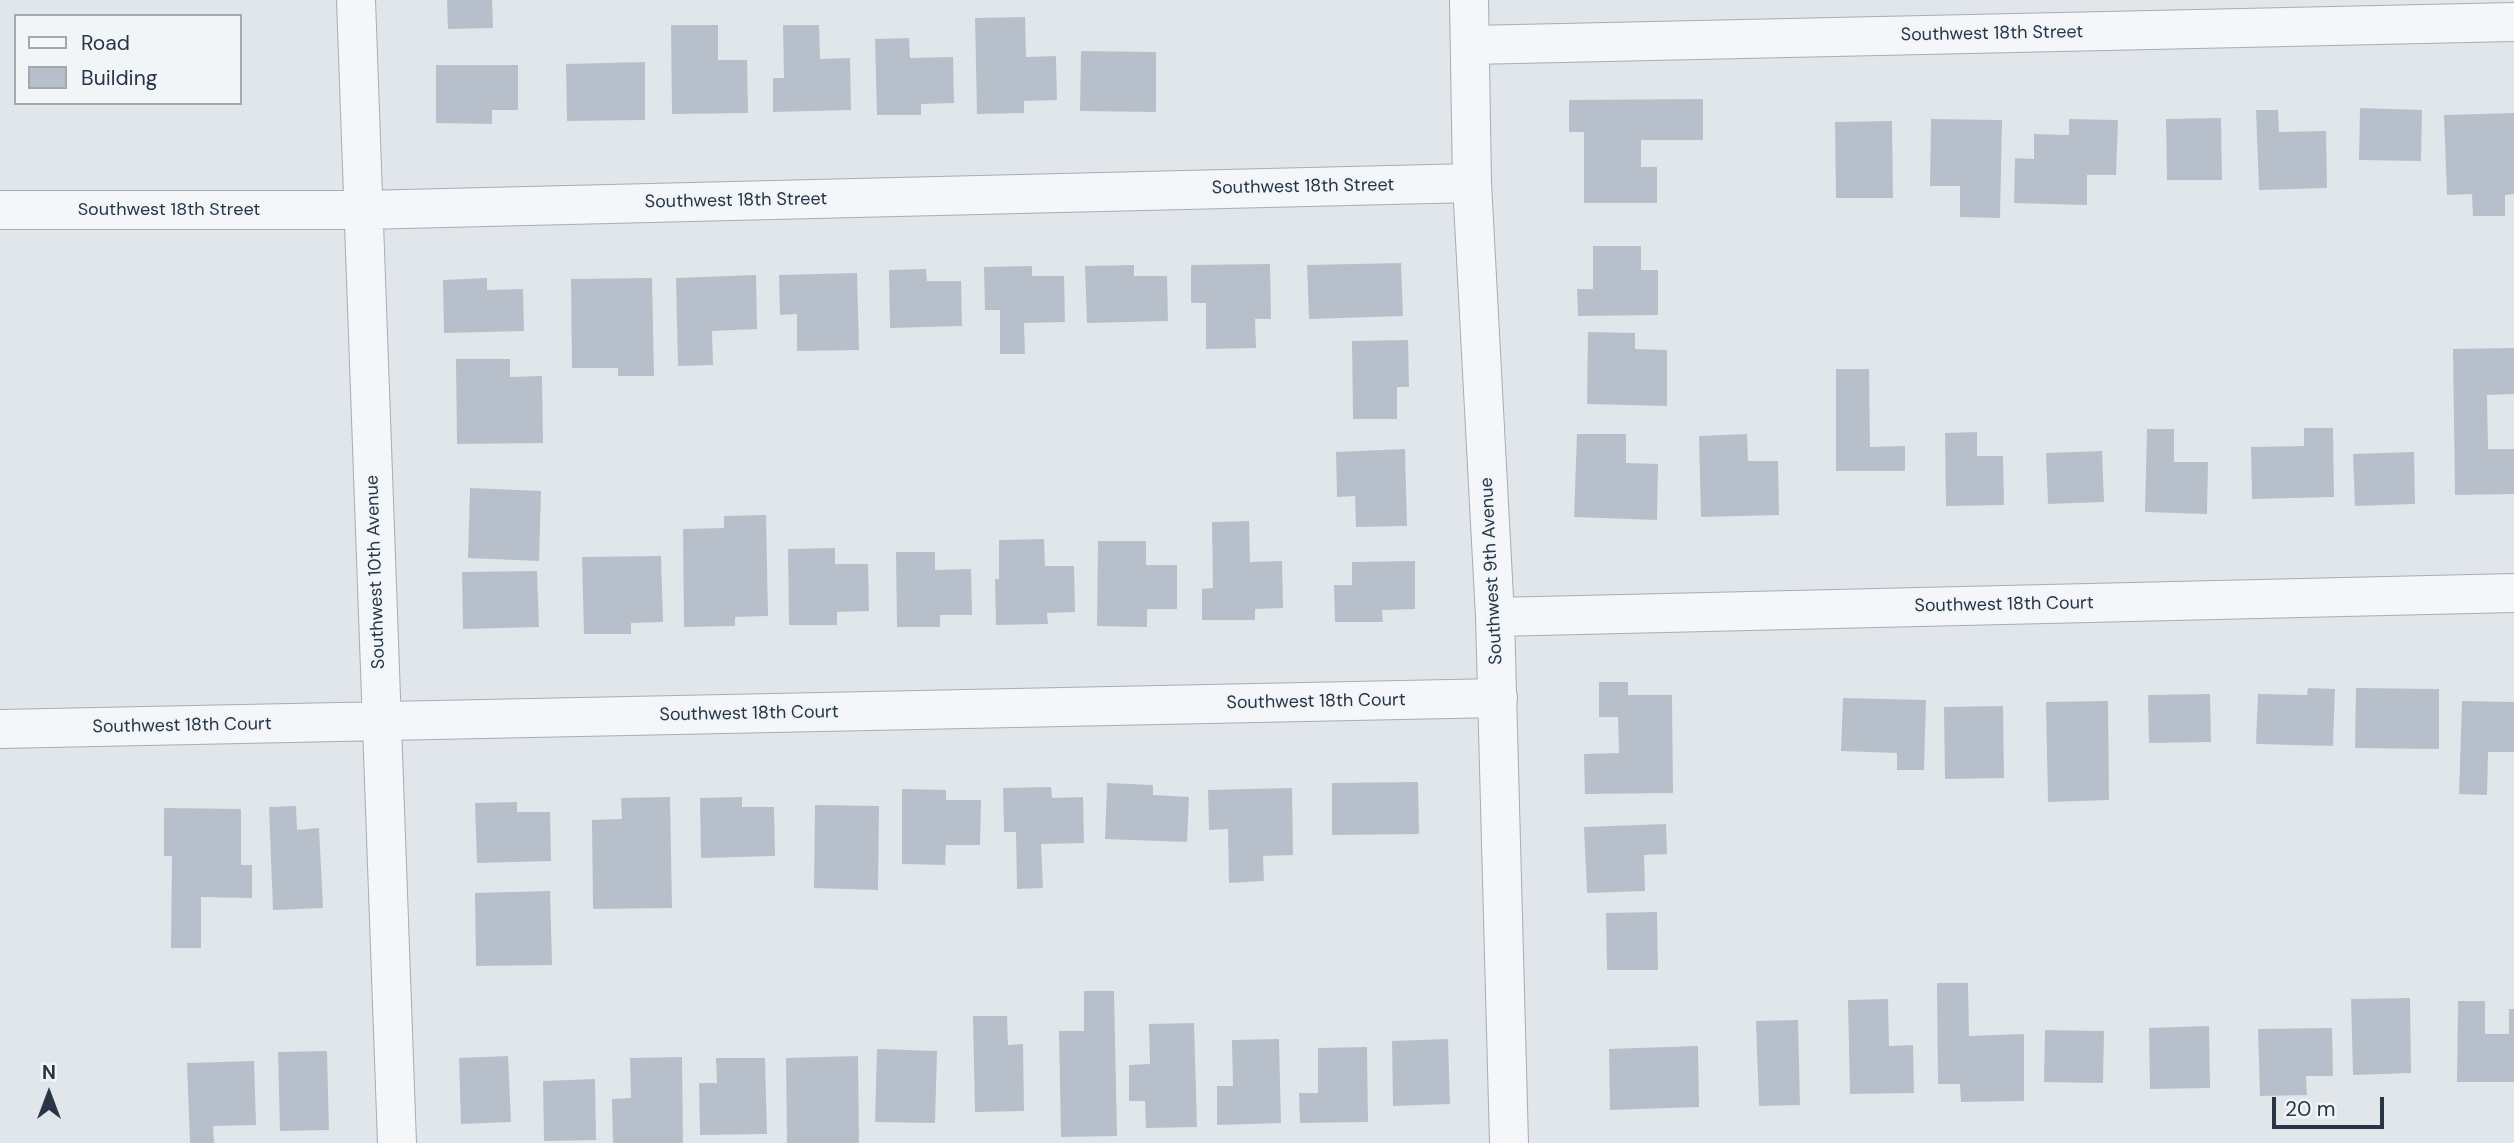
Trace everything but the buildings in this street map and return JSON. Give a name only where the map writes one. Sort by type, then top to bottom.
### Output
[{"type":"street","name":"Southwest 10th Avenue","points":[[356,0],[397,1143]]},
{"type":"street","name":"Southwest 9th Avenue","points":[[1469,0],[1472,183],[1498,698],[1509,1143]]},
{"type":"street","name":"Southwest 18th Street","points":[[1471,45],[2514,22]]},
{"type":"street","name":"Southwest 18th Street","points":[[0,210],[363,210],[1472,183]]},
{"type":"street","name":"Southwest 18th Court","points":[[1495,617],[2514,593]]},
{"type":"street","name":"Southwest 18th Court","points":[[0,729],[1498,698]]}]
